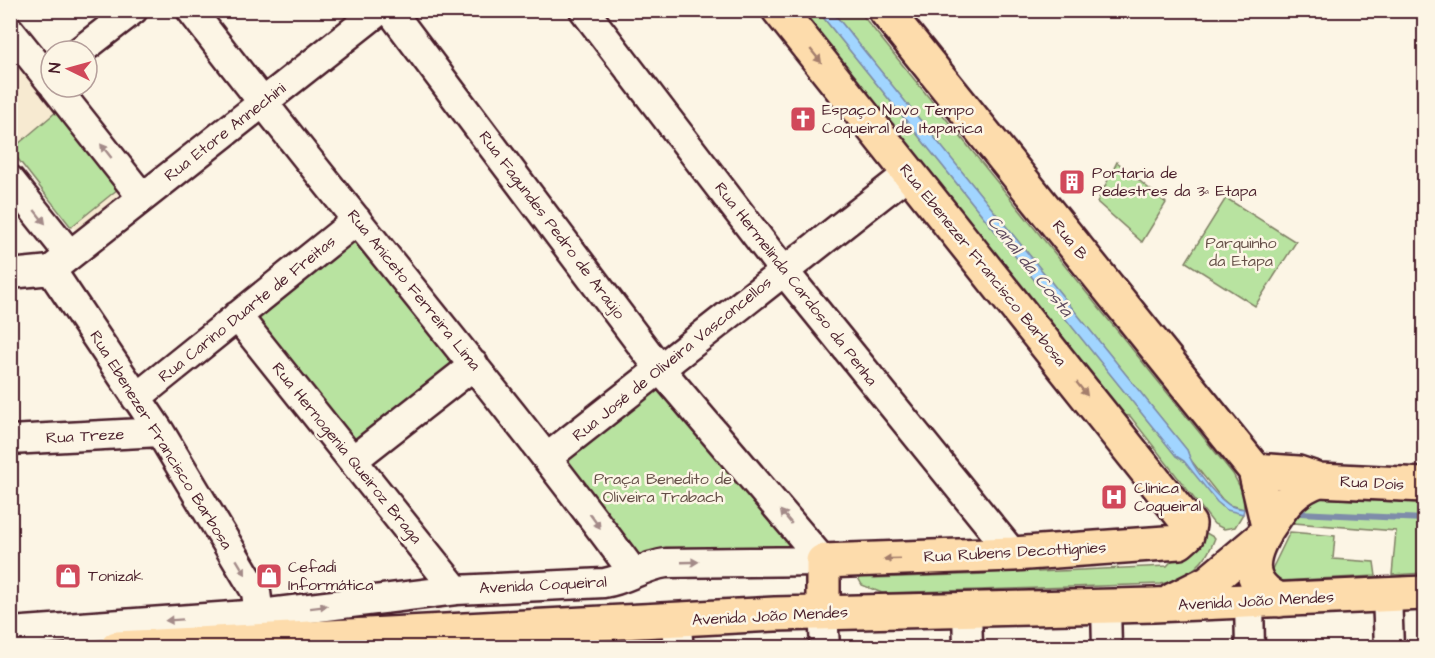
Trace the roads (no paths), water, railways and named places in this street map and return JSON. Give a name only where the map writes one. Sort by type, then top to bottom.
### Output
[{"type":"main road","name":"Rua Ebenezer Francisco Barbosa","points":[[779,10],[1186,519]]},
{"type":"main road","name":"Rua B","points":[[885,10],[1255,470]]},
{"type":"main road","name":"Rua Dois","points":[[1255,470],[1298,473],[1319,480],[1425,485]]},
{"type":"main road","points":[[1255,470],[1264,533]]},
{"type":"main road","points":[[1265,601],[1264,590],[1254,571],[1254,550],[1294,493],[1319,480]]},
{"type":"main road","name":"Rua Rubens Decottignies","points":[[823,561],[1013,555],[1179,542],[1189,530],[1186,519]]},
{"type":"main road","points":[[1154,605],[1192,592],[1209,582],[1264,533]]},
{"type":"main road","points":[[823,561],[823,612]]},
{"type":"main road","name":"Avenida João Mendes","points":[[117,648],[262,633],[404,640],[678,634],[823,612],[1154,605],[1425,593]]},
{"type":"street","points":[[96,39],[133,10]]},
{"type":"street","name":"Rua Aniceto Ferreira Lima","points":[[191,10],[261,102],[548,457],[633,572]]},
{"type":"street","name":"Rua Etore Annechini","points":[[61,262],[380,10]]},
{"type":"street","name":"Rua Fagundes Pedro de Araújo","points":[[390,10],[660,368],[823,561]]},
{"type":"street","name":"Rua Hermelinda Cardoso da Penha","points":[[584,10],[783,270],[1013,555]]},
{"type":"street","points":[[10,31],[39,65]]},
{"type":"street","points":[[66,99],[142,197]]},
{"type":"street","name":"Rua José de Oliveira Vasconcellos","points":[[548,457],[909,173]]},
{"type":"street","name":"Rua Ebenezer Francisco Barbosa","points":[[10,180],[61,262],[136,398],[160,432],[256,592],[262,633]]},
{"type":"street","name":"Rua Carino Duarte de Freitas","points":[[136,398],[357,220]]},
{"type":"street","points":[[10,274],[61,262]]},
{"type":"street","name":"Rua Hernogenia Queiroz Braga","points":[[237,316],[456,590]]},
{"type":"street","points":[[353,460],[474,365]]},
{"type":"street","name":"Rua Treze","points":[[10,440],[160,432]]},
{"type":"street","name":"Avenida Coqueiral","points":[[262,633],[456,590],[604,584],[649,565],[666,562],[823,561]]},
{"type":"street","points":[[1387,595],[1389,648]]},
{"type":"street","points":[[1250,648],[1265,601]]},
{"type":"street","points":[[1106,606],[1107,648]]},
{"type":"street","points":[[967,610],[968,648]]},
{"type":"street","points":[[823,612],[825,648]]},
{"type":"street","name":"Avenida João Mendes","points":[[10,632],[262,633]]},
{"type":"water","points":[[818,11],[832,11],[1187,450],[1193,464],[1208,485],[1227,504],[1244,509],[1243,514],[1227,510],[1217,502],[1184,461],[1176,456]]},
{"type":"waterway","name":"Canal da Costa","points":[[1299,513],[1424,519]]},
{"type":"place","name":"Espaço Novo Tempo Coqueiral de Itaparica","points":[[803,119]]},
{"type":"place","name":"Portaria de Pedestres da 3ª Etapa","points":[[1072,182]]},
{"type":"place","name":"Clinica Coqueiral","points":[[1114,497]]},
{"type":"place","name":"Tonizak","points":[[68,576]]},
{"type":"place","name":"Cefadi Informática","points":[[269,576]]},
{"type":"park label","name":"Parquinho da Etapa","points":[[1241,252]]},
{"type":"park label","name":"Praça Benedito de Oliveira Trabach","points":[[663,488]]}]
